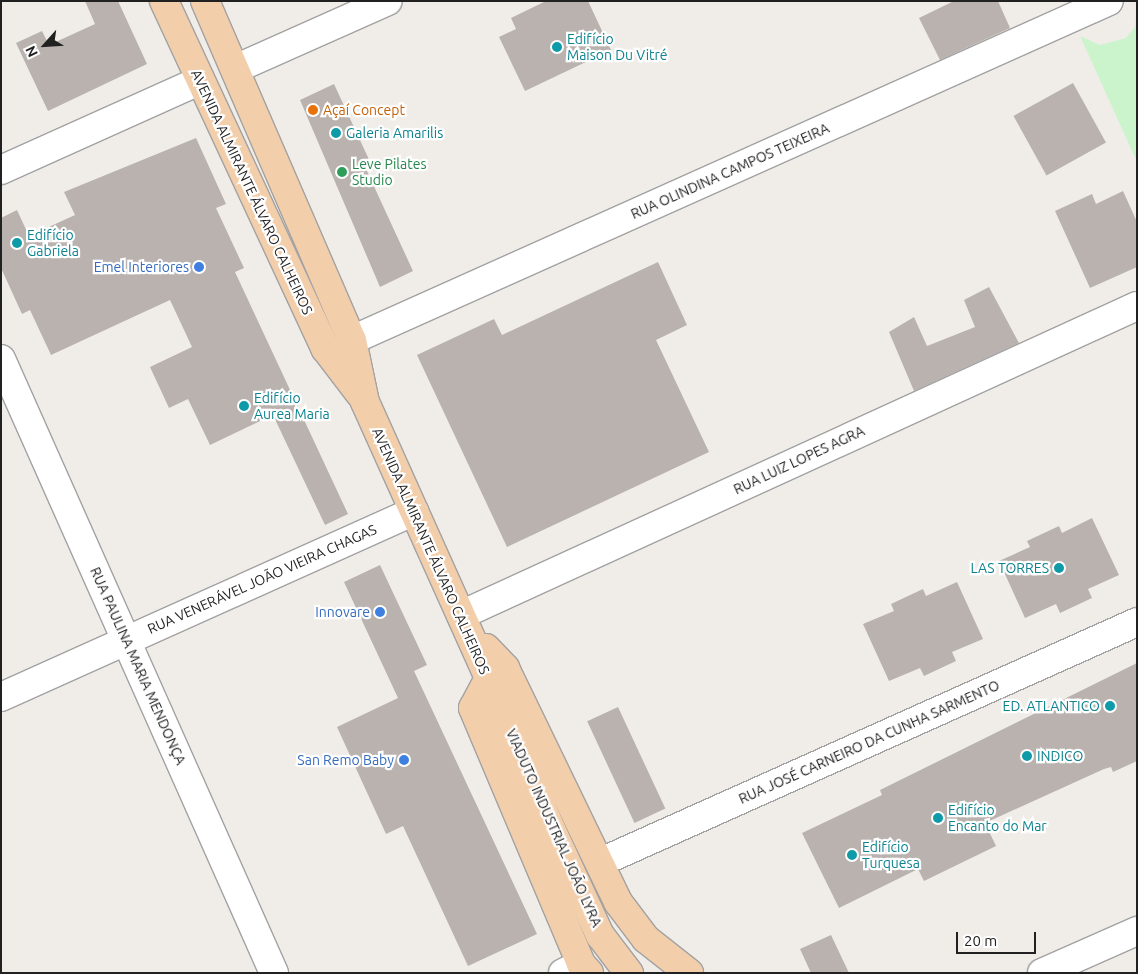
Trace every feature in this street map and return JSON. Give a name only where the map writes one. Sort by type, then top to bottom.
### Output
[{"type":"main road","name":"AVENIDA ALMIRANTE ÁLVARO CALHEIROS","points":[[164,1],[199,81],[325,348],[365,402],[489,678],[474,708],[578,970]]},
{"type":"main road","name":"AVENIDA ALMIRANTE ÁLVARO CALHEIROS","points":[[205,1],[352,340],[365,402]]},
{"type":"main road","points":[[465,622],[505,668],[601,862],[618,902],[646,940],[689,973]]},
{"type":"main road","name":"VIADUTO INDUSTRIAL JOÃO LYRA","points":[[489,678],[547,820],[600,935],[628,973]]},
{"type":"street","points":[[236,69],[388,1]]},
{"type":"street","name":"RUA OLINDINA CAMPOS TEIXEIRA","points":[[352,340],[1109,1]]},
{"type":"street","points":[[1,170],[199,81]]},
{"type":"street","name":"RUA LUIZ LOPES AGRA","points":[[465,622],[1137,306]]},
{"type":"street","name":"RUA PAULINA MARIA MENDONÇA","points":[[1,359],[274,973]]},
{"type":"street","name":"RUA VENERÁVEL JOÃO VIEIRA CHAGAS","points":[[1,697],[414,511]]},
{"type":"street","name":"RUA JOSÉ CARNEIRO DA CUNHA SARMENTO","points":[[601,862],[1137,622]]},
{"type":"street","points":[[1042,973],[1137,931]]},
{"type":"green space","points":[[1137,1],[1137,162],[1080,36],[1100,45],[1126,38],[1135,27]]},
{"type":"building","points":[[85,1],[118,1],[147,64],[48,111],[16,43],[42,31],[49,45],[95,24]]},
{"type":"building","name":"Edifício Maison Du Vitré","points":[[546,1],[588,1],[611,50],[525,91],[499,37],[516,29],[511,18]]},
{"type":"building","points":[[954,1],[998,1],[1010,28],[940,60],[919,18]]},
{"type":"building","points":[[1073,83],[1106,142],[1046,175],[1014,116]]},
{"type":"building","points":[[334,84],[372,166],[366,169],[413,271],[380,287],[300,100]]},
{"type":"building","points":[[196,138],[226,204],[216,208],[244,268],[235,272],[348,514],[325,525],[273,415],[210,445],[188,399],[169,408],[150,367],[192,347],[170,300],[51,355],[30,310],[22,314],[1,268],[1,218],[17,210],[29,236],[75,215],[64,192]]},
{"type":"building","points":[[1123,191],[1137,222],[1137,267],[1090,288],[1055,211],[1092,194],[1096,204]]},
{"type":"building","points":[[658,262],[687,325],[656,340],[709,452],[507,547],[417,355],[494,319],[502,335]]},
{"type":"building","points":[[989,287],[1019,343],[914,391],[889,332],[914,317],[927,346],[975,327],[964,300]]},
{"type":"building","name":"LAS TORRES","points":[[1092,518],[1119,575],[1088,589],[1092,598],[1060,613],[1056,604],[1025,618],[999,561],[1030,547],[1027,541],[1059,526],[1062,533]]},
{"type":"building","points":[[380,565],[427,665],[414,671],[537,934],[468,966],[403,826],[386,834],[337,727],[398,698],[344,582]]},
{"type":"building","points":[[957,582],[983,639],[952,652],[956,661],[924,676],[920,668],[889,681],[863,624],[894,611],[891,604],[923,589],[926,596]]},
{"type":"building","points":[[1137,663],[1137,761],[1113,772],[1111,767],[1104,769],[985,823],[996,846],[924,881],[918,869],[839,908],[802,833],[882,795],[880,790]]},
{"type":"building","points":[[618,707],[665,809],[635,823],[587,721]]},
{"type":"building","points":[[831,935],[849,973],[811,973],[800,949]]},
{"type":"place","name":"Edifício Maison Du Vitré","points":[[557,47]]},
{"type":"place","name":"Açaí Concept","points":[[313,110]]},
{"type":"place","name":"Galeria Amarilis","points":[[336,133]]},
{"type":"place","name":"Leve Pilates Studio","points":[[342,172]]},
{"type":"place","name":"Edifício Gabriela","points":[[17,243]]},
{"type":"place","name":"Emel Interiores","points":[[199,267]]},
{"type":"place","name":"Edifício Aurea Maria","points":[[244,406]]},
{"type":"place","name":"LAS TORRES","points":[[1059,568]]},
{"type":"place","name":"Innovare","points":[[380,612]]},
{"type":"place","name":"ED. ATLANTICO","points":[[1110,706]]},
{"type":"place","name":"INDICO","points":[[1027,756]]},
{"type":"place","name":"San Remo Baby","points":[[404,760]]},
{"type":"place","name":"Edifício Encanto do Mar","points":[[938,818]]},
{"type":"place","name":"Edifício Turquesa","points":[[852,855]]}]
